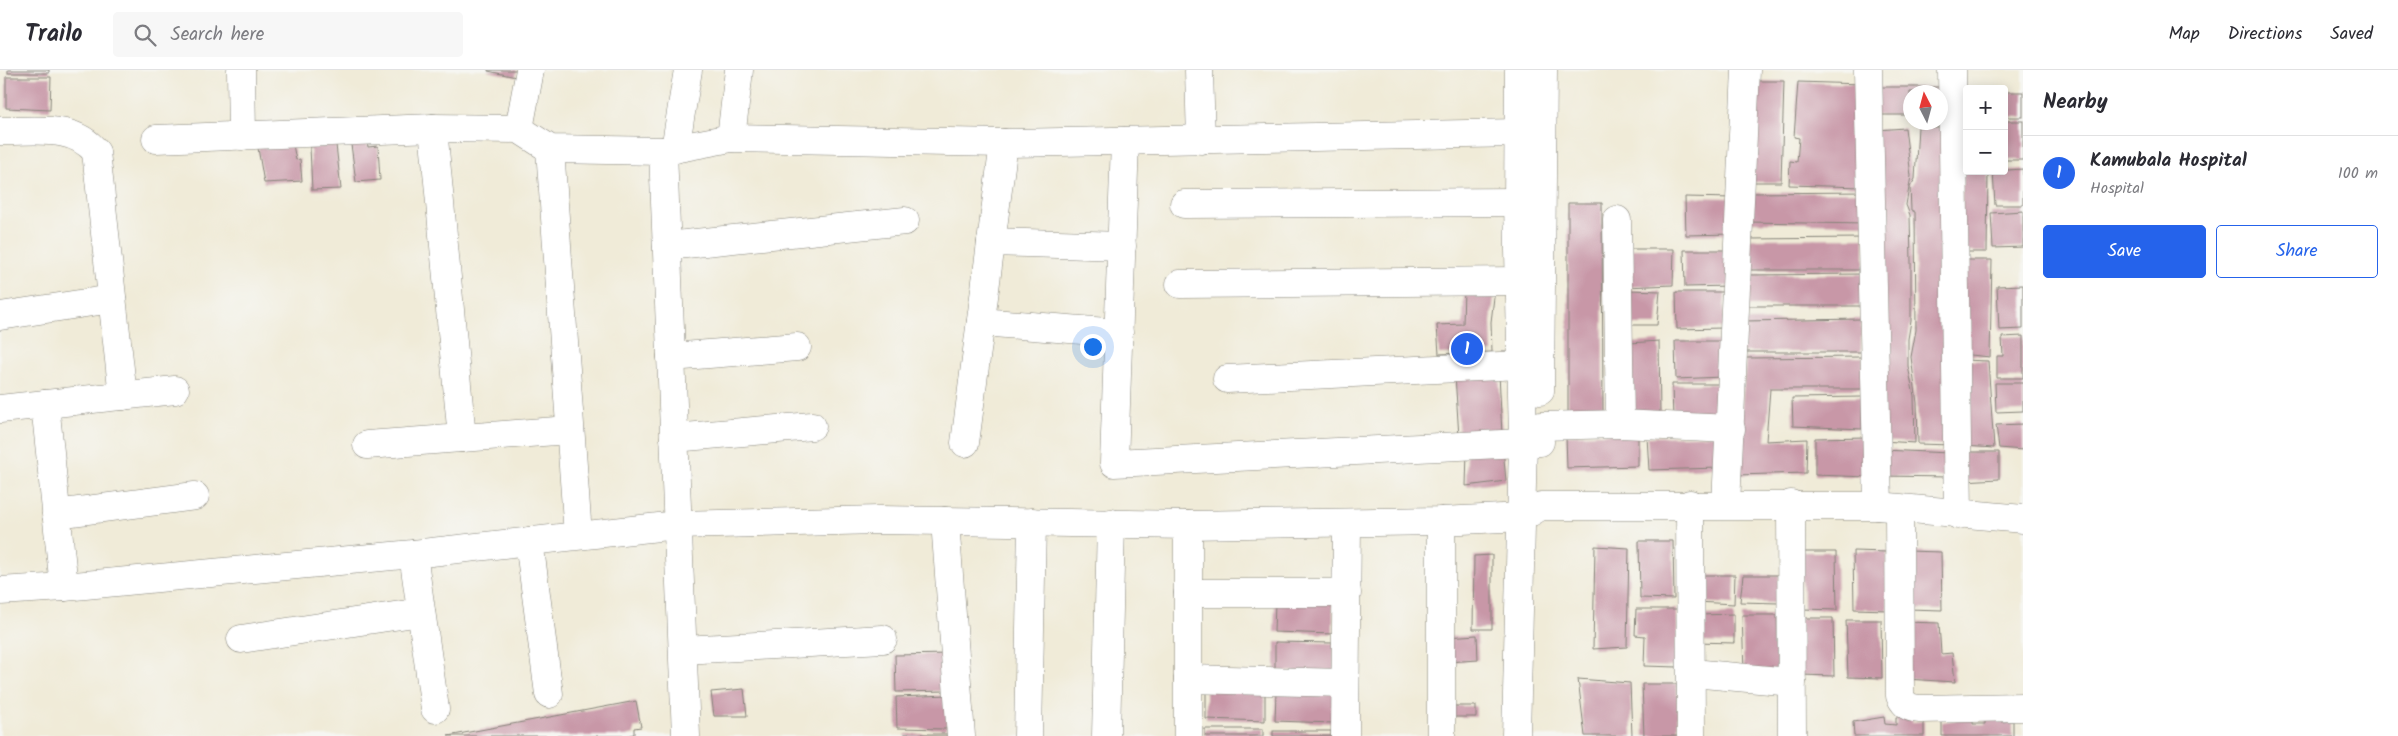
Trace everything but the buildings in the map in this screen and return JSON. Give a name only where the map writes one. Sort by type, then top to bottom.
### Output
[{"type":"street","points":[[241,70],[242,136]]},
{"type":"street","points":[[519,129],[530,70]]},
{"type":"street","points":[[686,736],[666,246],[669,150],[688,70]]},
{"type":"street","points":[[731,138],[739,70]]},
{"type":"street","points":[[1199,70],[1201,140]]},
{"type":"street","points":[[1519,70],[1518,202],[1521,365],[1535,436]]},
{"type":"street","points":[[1516,736],[1532,511],[1543,70]]},
{"type":"street","points":[[1726,506],[1731,430],[1746,70]]},
{"type":"street","points":[[1868,70],[1900,696],[1904,704],[1911,708],[1920,709],[2023,707]]},
{"type":"street","points":[[1952,70],[1958,515]]},
{"type":"street","points":[[434,128],[462,438]]},
{"type":"street","points":[[156,140],[434,128],[519,129],[550,149],[669,150],[731,138],[1004,144],[1518,133]]},
{"type":"street","points":[[0,132],[66,132],[87,140],[96,152],[123,396]]},
{"type":"street","points":[[1125,141],[1114,463],[1535,436],[1620,424],[1731,430]]},
{"type":"street","points":[[965,443],[1004,144]]},
{"type":"street","points":[[550,149],[578,536]]},
{"type":"street","points":[[1184,204],[1518,202]]},
{"type":"street","points":[[1617,220],[1620,424]]},
{"type":"street","points":[[666,246],[905,221]]},
{"type":"street","points":[[991,242],[1122,246]]},
{"type":"street","points":[[1180,284],[1519,281]]},
{"type":"street","points":[[0,316],[112,299]]},
{"type":"street","points":[[981,322],[1119,333]]},
{"type":"street","points":[[671,357],[797,347]]},
{"type":"street","points":[[1227,379],[1521,365]]},
{"type":"street","points":[[0,409],[175,390]]},
{"type":"street","points":[[45,404],[64,587]]},
{"type":"street","points":[[674,438],[812,426]]},
{"type":"street","points":[[367,445],[570,430]]},
{"type":"street","points":[[56,514],[195,496]]},
{"type":"street","points":[[0,591],[64,587],[413,554],[678,525],[879,520],[1188,525],[1347,523],[1441,521],[1532,511],[1690,504],[1726,506],[1791,504],[1889,508],[2023,519]]},
{"type":"street","points":[[1690,504],[1692,736]]},
{"type":"street","points":[[1791,504],[1792,736]]},
{"type":"street","points":[[1532,511],[1534,736]]},
{"type":"street","points":[[945,521],[961,736]]},
{"type":"street","points":[[1441,521],[1441,736]]},
{"type":"street","points":[[1028,736],[1032,522]]},
{"type":"street","points":[[1106,736],[1111,523]]},
{"type":"street","points":[[1345,736],[1347,523]]},
{"type":"street","points":[[1188,525],[1188,736]]},
{"type":"street","points":[[530,540],[549,694]]},
{"type":"street","points":[[413,554],[435,709]]},
{"type":"street","points":[[1188,593],[1347,593]]},
{"type":"street","points":[[241,639],[421,612]]},
{"type":"street","points":[[683,650],[883,639]]},
{"type":"street","points":[[1692,673],[1792,682]]},
{"type":"street","points":[[1188,678],[1345,682]]},
{"type":"place","name":"Kamubala Hospital","points":[[1467,349]]}]
